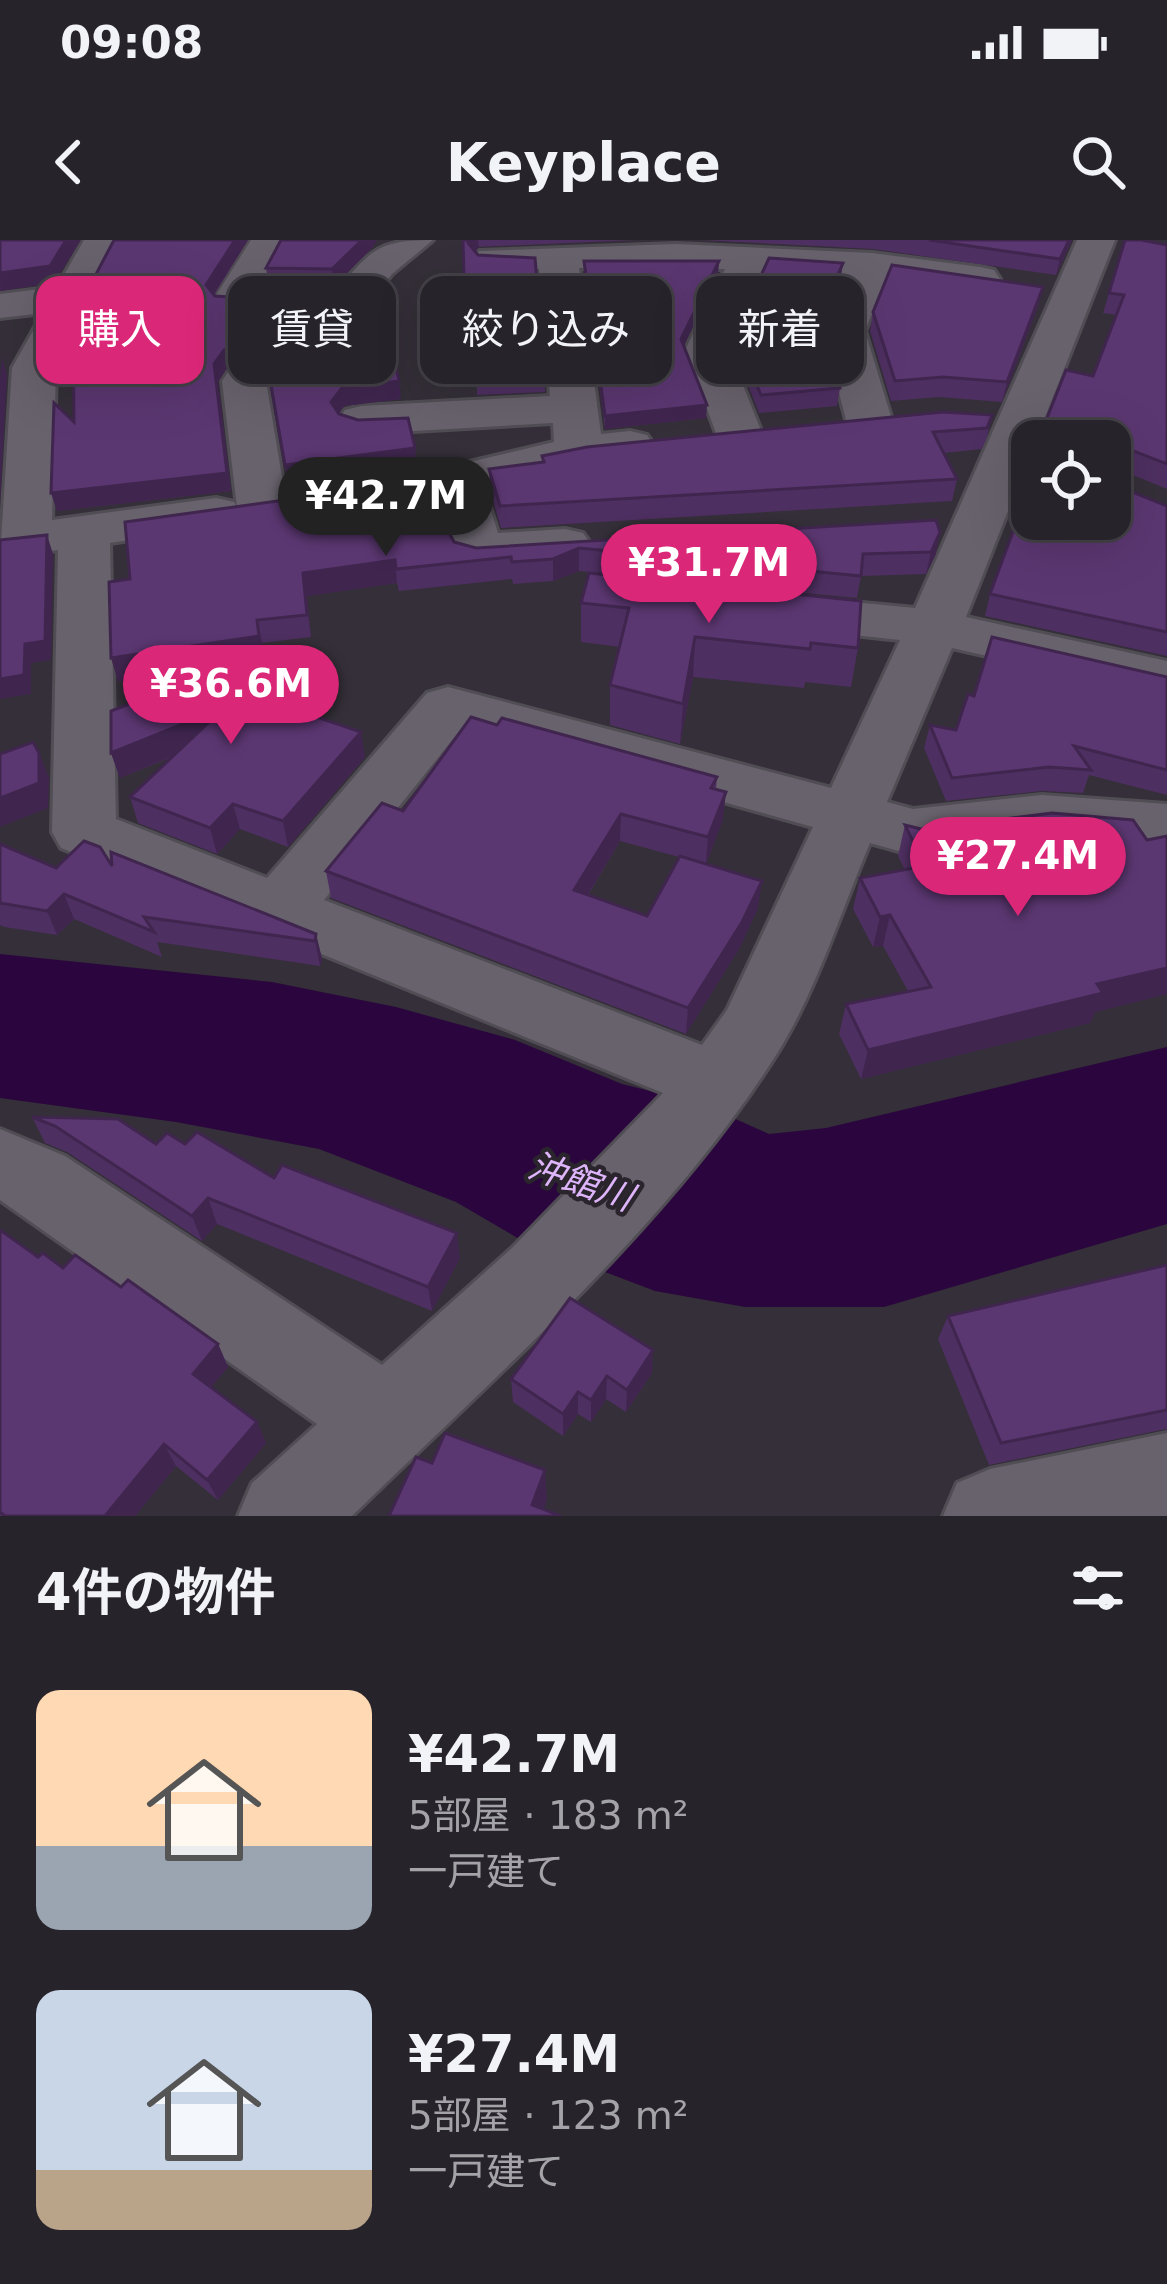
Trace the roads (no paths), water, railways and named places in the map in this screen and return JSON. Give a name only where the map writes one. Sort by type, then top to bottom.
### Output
[{"type":"street","points":[[86,276],[103,240]]},
{"type":"street","points":[[270,240],[234,300],[346,304],[378,266],[414,240]]},
{"type":"street","points":[[493,260],[750,259],[872,265],[1043,289],[1112,241]]},
{"type":"street","points":[[558,257],[577,429]]},
{"type":"street","points":[[750,259],[706,350],[785,429]]},
{"type":"street","points":[[785,429],[844,331],[872,265]]},
{"type":"street","points":[[1015,420],[1043,289]]},
{"type":"street","points":[[0,306],[36,302]]},
{"type":"street","points":[[0,368],[36,355]]},
{"type":"street","points":[[36,364],[37,537],[83,832],[279,909],[710,1094]]},
{"type":"street","points":[[244,384],[262,507]]},
{"type":"street","points":[[361,420],[475,412],[577,429],[785,429]]},
{"type":"street","points":[[475,412],[470,477],[477,550],[615,541]]},
{"type":"street","points":[[37,537],[470,477],[577,429]]},
{"type":"street","points":[[285,1516],[552,1263],[710,1094],[755,1027],[933,627],[959,520],[1011,441]]},
{"type":"street","points":[[721,605],[933,627],[1167,679]]},
{"type":"street","points":[[279,909],[448,706],[914,832],[1042,817],[1167,826]]},
{"type":"street","points":[[0,1163],[37,1180],[387,1420]]},
{"type":"street","points":[[990,1516],[1167,1479]]},
{"type":"water","name":"沖館川","points":[[0,954],[272,982],[396,1007],[515,1040],[622,1084],[702,1104],[769,1134],[826,1128],[1167,1047],[1167,1224],[884,1307],[745,1307],[655,1291],[521,1240],[456,1202],[319,1149],[176,1122],[0,1098]]}]
